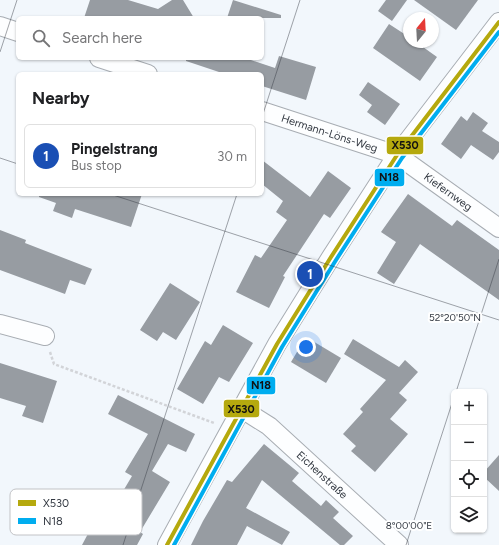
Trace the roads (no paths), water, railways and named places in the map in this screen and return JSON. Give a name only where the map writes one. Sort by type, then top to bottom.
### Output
[{"type":"street","points":[[167,545],[277,344],[397,155],[499,22]]},
{"type":"street","points":[[0,26],[16,31]]},
{"type":"street","points":[[105,60],[142,72]]},
{"type":"street","name":"Hermann-Löns-Weg","points":[[264,112],[397,155]]},
{"type":"street","name":"Kiefernweg","points":[[397,155],[499,228]]},
{"type":"street","points":[[0,324],[45,336]]},
{"type":"street","name":"Eichenstraße","points":[[242,409],[269,426],[399,545]]},
{"type":"place","name":"Pingelstrang","points":[[310,274]]}]
